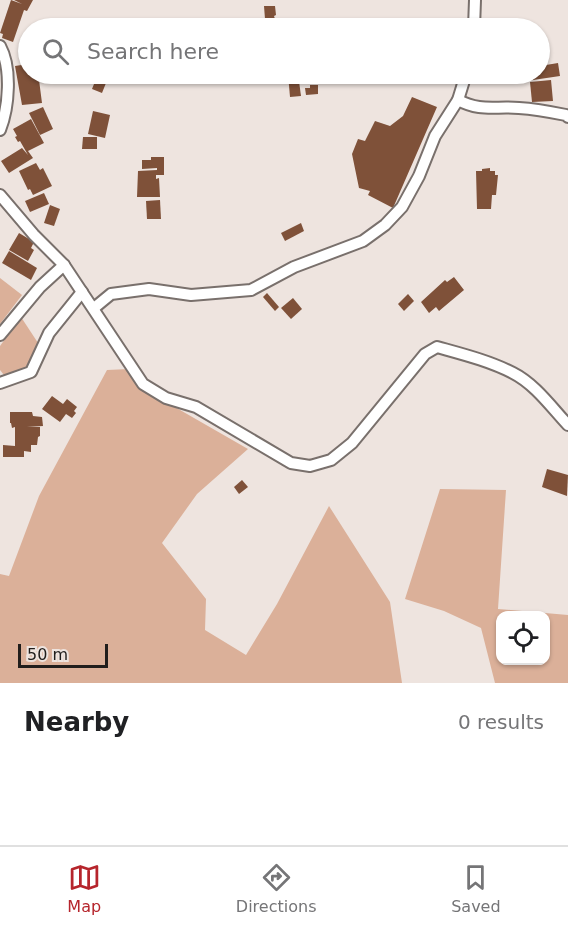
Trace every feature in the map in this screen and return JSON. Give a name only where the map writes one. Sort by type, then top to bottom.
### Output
[{"type":"street","points":[[474,18],[475,0]]},
{"type":"street","points":[[0,46],[3,52],[9,93],[6,115],[0,129]]},
{"type":"street","points":[[94,308],[111,294],[149,289],[191,295],[251,290],[294,267],[363,241],[385,225],[402,207],[419,176],[435,136],[458,100],[463,84]]},
{"type":"street","points":[[458,100],[472,108],[517,107],[568,117]]},
{"type":"street","points":[[0,195],[34,235],[64,265],[143,384],[166,398],[196,407],[291,463],[310,466],[331,460],[352,442],[425,354],[437,347],[464,354],[514,373],[568,425]]},
{"type":"street","points":[[0,335],[40,287],[64,265]]},
{"type":"street","points":[[0,383],[31,372],[50,333],[82,292]]},
{"type":"shaded area","points":[[0,278],[22,295],[0,324]]},
{"type":"shaded area","points":[[21,317],[40,346],[27,369],[4,375],[0,370],[0,346]]},
{"type":"shaded area","points":[[129,369],[140,387],[248,449],[197,494],[162,543],[206,599],[205,630],[246,655],[277,604],[329,506],[390,602],[402,683],[0,683],[0,574],[9,576],[39,496],[107,370]]},
{"type":"shaded area","points":[[440,489],[506,490],[498,609],[521,611],[496,611],[496,665],[550,665],[550,613],[568,615],[568,683],[495,683],[481,628],[444,611],[405,599]]},
{"type":"building","points":[[11,0],[22,4],[14,0],[33,0],[27,11],[24,10],[21,18],[18,18],[18,27],[13,42],[2,38],[3,34],[0,33]]},
{"type":"building","points":[[264,6],[275,6],[275,18],[265,18]]},
{"type":"building","points":[[558,63],[560,76],[550,77],[550,64]]},
{"type":"building","points":[[15,66],[18,66],[18,83]]},
{"type":"building","points":[[550,80],[553,101],[532,102],[530,84],[550,84]]},
{"type":"building","points":[[18,84],[40,84],[42,103],[22,105]]},
{"type":"building","points":[[94,84],[106,84],[102,93],[92,89]]},
{"type":"building","points":[[289,84],[299,84],[301,96],[290,97]]},
{"type":"building","points":[[310,85],[318,85],[318,94],[306,95],[305,88],[310,88]]},
{"type":"building","points":[[412,97],[437,107],[393,208],[368,195],[370,191],[359,188],[352,154],[358,139],[365,141],[375,121],[390,126],[403,116]]},
{"type":"building","points":[[43,107],[53,129],[40,135],[29,113]]},
{"type":"building","points":[[93,111],[110,115],[105,138],[88,134]]},
{"type":"building","points":[[31,119],[44,143],[28,151],[33,158],[9,173],[1,161],[22,148],[28,155],[15,137],[17,136],[13,129]]},
{"type":"building","points":[[83,137],[97,137],[97,149],[82,149]]},
{"type":"building","points":[[151,157],[164,157],[164,175],[156,175],[156,179],[159,178],[160,197],[137,197],[138,171],[157,170],[157,168],[142,169],[142,160],[151,160]]},
{"type":"building","points":[[36,163],[40,170],[43,168],[52,186],[33,195],[19,171]]},
{"type":"building","points":[[490,168],[490,171],[495,171],[495,175],[498,175],[496,195],[492,195],[491,209],[477,209],[476,171]]},
{"type":"building","points":[[44,193],[49,204],[30,212],[25,201]]},
{"type":"building","points":[[160,200],[161,219],[147,219],[146,201]]},
{"type":"building","points":[[50,205],[60,209],[54,226],[44,223]]},
{"type":"building","points":[[301,223],[304,231],[285,241],[281,233]]},
{"type":"building","points":[[19,233],[34,242],[31,248],[34,250],[28,261],[9,250]]},
{"type":"building","points":[[9,251],[37,268],[31,280],[2,263]]},
{"type":"building","points":[[454,277],[464,290],[439,311],[436,307],[429,313],[421,302],[445,280],[447,282]]},
{"type":"building","points":[[267,293],[279,307],[275,311],[263,297]]},
{"type":"building","points":[[408,294],[414,301],[404,311],[398,304]]},
{"type":"building","points":[[293,298],[302,309],[291,319],[281,308]]},
{"type":"building","points":[[52,396],[63,404],[67,399],[77,407],[72,418],[66,414],[60,422],[42,409]]},
{"type":"building","points":[[10,412],[32,412],[33,416],[42,417],[43,426],[27,427],[40,427],[40,436],[37,445],[31,445],[31,452],[24,451],[24,457],[3,457],[3,445],[15,446],[15,427],[12,428],[10,423]]},
{"type":"building","points":[[547,469],[568,475],[567,496],[542,487]]},
{"type":"building","points":[[242,480],[248,487],[239,494],[234,487]]}]
